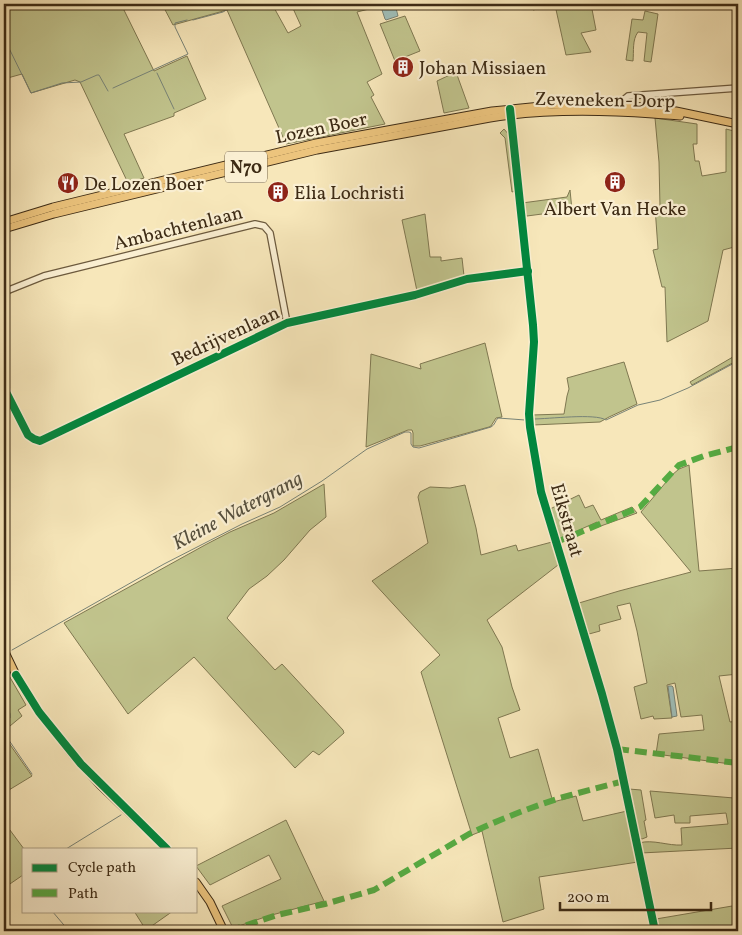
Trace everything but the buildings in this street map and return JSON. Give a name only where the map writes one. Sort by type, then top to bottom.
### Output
[{"type":"main road","name":"Zeveneken-Dorp","points":[[510,112],[632,109],[690,117],[700,116],[738,124]]},
{"type":"main road","name":"Lozen Boer","points":[[4,222],[53,207],[316,143],[510,112]]},
{"type":"main road","name":"Lozen Boer","points":[[4,228],[317,150],[510,112]]},
{"type":"main road","points":[[4,650],[16,675],[39,712],[81,764],[166,848]]},
{"type":"main road","points":[[4,660],[16,675]]},
{"type":"main road","points":[[198,885],[210,902],[224,931]]},
{"type":"street","points":[[620,109],[624,98],[628,96],[738,88]]},
{"type":"street","points":[[632,109],[635,96]]},
{"type":"street","name":"Eikstraat","points":[[510,112],[534,325],[529,420],[541,492],[617,749],[655,931]]},
{"type":"street","name":"Ambachtenlaan","points":[[4,292],[44,276],[255,224],[264,226],[270,233],[287,323]]},
{"type":"street","name":"Bedrijvenlaan","points":[[4,388],[28,435],[40,441],[287,323],[415,295],[467,279],[528,271]]},
{"type":"green space","points":[[4,4],[121,4],[154,71],[187,56],[206,99],[174,113],[174,116],[124,134],[144,178],[128,183],[80,82],[75,80],[31,93],[22,74],[4,79]]},
{"type":"green space","points":[[162,4],[272,4],[288,33],[301,26],[291,4],[382,4],[373,5],[373,8],[357,12],[382,74],[367,82],[374,95],[371,97],[385,124],[286,144],[227,10],[173,25]]},
{"type":"green space","points":[[531,4],[591,4],[596,30],[581,33],[591,52],[566,55],[555,5],[533,10]]},
{"type":"green space","points":[[645,11],[658,14],[651,62],[644,61],[647,33],[638,32],[634,42],[633,61],[626,60],[632,19],[643,20]]},
{"type":"green space","points":[[405,16],[420,51],[395,61],[380,24]]},
{"type":"green space","points":[[456,72],[469,108],[444,113],[437,81]]},
{"type":"green space","points":[[655,118],[697,124],[697,144],[693,144],[695,161],[699,161],[702,176],[726,172],[726,129],[738,132],[738,246],[723,250],[708,321],[667,342],[665,287],[662,287],[653,250],[658,249],[655,207],[660,207],[659,162]]},
{"type":"green space","points":[[504,129],[510,136],[515,191],[512,192],[505,138],[500,133]]},
{"type":"green space","points":[[570,190],[572,210],[527,216],[523,213],[522,203],[567,197]]},
{"type":"green space","points":[[425,214],[430,257],[441,257],[441,261],[462,258],[464,276],[417,291],[402,220]]},
{"type":"green space","points":[[485,343],[502,417],[496,418],[489,427],[420,446],[413,446],[413,433],[412,430],[408,430],[366,447],[371,354],[421,369],[420,364]]},
{"type":"green space","points":[[738,354],[738,360],[692,385],[690,382]]},
{"type":"green space","points":[[624,362],[637,404],[600,422],[533,425],[532,415],[564,414],[569,389],[567,378]]},
{"type":"green space","points":[[689,465],[699,571],[738,568],[738,674],[719,676],[730,722],[738,721],[738,765],[656,754],[659,734],[704,730],[702,715],[681,717],[675,683],[667,685],[672,718],[654,719],[653,716],[641,719],[634,687],[647,683],[630,603],[617,606],[621,619],[599,625],[600,631],[589,634],[579,603],[691,572],[641,512],[672,475],[679,469]]},
{"type":"green space","points":[[324,484],[326,517],[310,530],[267,576],[249,589],[227,618],[275,670],[282,664],[344,733],[319,755],[313,751],[295,768],[194,657],[128,714],[64,623],[205,545],[274,513]]},
{"type":"green space","points":[[465,485],[481,555],[516,545],[518,551],[552,542],[558,565],[487,620],[502,647],[520,710],[498,718],[510,758],[538,749],[553,802],[576,796],[583,821],[627,811],[638,862],[539,877],[544,909],[503,922],[482,831],[472,835],[421,672],[440,655],[372,581],[428,543],[418,497],[420,492],[430,487],[450,488]]},
{"type":"green space","points":[[579,495],[585,508],[593,505],[601,520],[632,507],[637,513],[598,527],[597,522],[559,539],[550,509]]},
{"type":"green space","points":[[4,667],[26,705],[18,710],[22,716],[4,731],[4,719],[6,717],[4,710]]},
{"type":"green space","points":[[4,736],[32,776],[4,793]]},
{"type":"green space","points":[[629,789],[641,790],[647,837],[642,839],[638,837]]},
{"type":"green space","points":[[650,791],[734,798],[734,804],[738,804],[738,848],[641,853],[639,843],[644,842],[682,845],[681,828],[728,824],[726,813],[690,816],[690,823],[675,823],[674,815],[655,818]]},
{"type":"green space","points":[[286,820],[324,901],[268,916],[233,928],[222,906],[281,879],[269,855],[210,885],[198,869],[198,865]]},
{"type":"green space","points":[[4,822],[23,848],[22,876],[4,888]]},
{"type":"green space","points":[[738,905],[738,931],[658,931],[656,919]]},
{"type":"green space","points":[[135,912],[172,912],[146,930]]},
{"type":"water","points":[[392,7],[396,8],[398,16],[386,20],[382,10]]},
{"type":"water","points":[[668,686],[673,687],[677,716],[672,717]]},
{"type":"waterway","points":[[193,20],[223,12],[228,9],[226,4]]},
{"type":"waterway","points":[[113,88],[188,54],[175,27],[175,23],[187,20]]},
{"type":"waterway","points":[[4,38],[31,93],[62,83],[81,82],[97,75],[99,75],[108,91]]},
{"type":"waterway","points":[[157,73],[174,109]]},
{"type":"waterway","name":"Kleine Watergrang","points":[[533,419],[592,417],[606,420],[638,405],[660,400],[688,388],[738,361]]},
{"type":"waterway","name":"Kleine Watergrang","points":[[12,650],[164,564],[242,524],[280,507],[322,481],[367,449],[405,432],[411,433],[411,444],[413,447],[419,448],[491,427],[498,418],[525,420]]},
{"type":"waterway","name":"Kleine Watergrang","points":[[4,693],[10,714],[10,718],[4,722]]},
{"type":"waterway","points":[[4,733],[32,774]]},
{"type":"waterway","points":[[68,848],[121,815]]},
{"type":"waterway","points":[[53,912],[69,931]]},
{"type":"marked path","points":[[556,542],[640,507],[679,465],[738,447]]},
{"type":"marked path","points":[[617,749],[738,763]]},
{"type":"marked path","points":[[229,931],[277,915],[374,890],[469,834],[491,824],[560,798],[624,781]]},
{"type":"cycle path","points":[[510,109],[533,325],[530,427],[541,492],[617,749],[655,931]]},
{"type":"cycle path","points":[[4,388],[28,435],[40,441],[287,323],[415,295],[467,279],[528,271]]},
{"type":"cycle path","points":[[16,675],[39,712],[81,764],[166,848]]},
{"type":"place","name":"Johan Missiaen","points":[[403,67]]},
{"type":"place","name":"Albert Van Hecke","points":[[615,182]]},
{"type":"place","name":"De Lozen Boer","points":[[68,183]]},
{"type":"place","name":"Elia Lochristi","points":[[278,192]]}]
